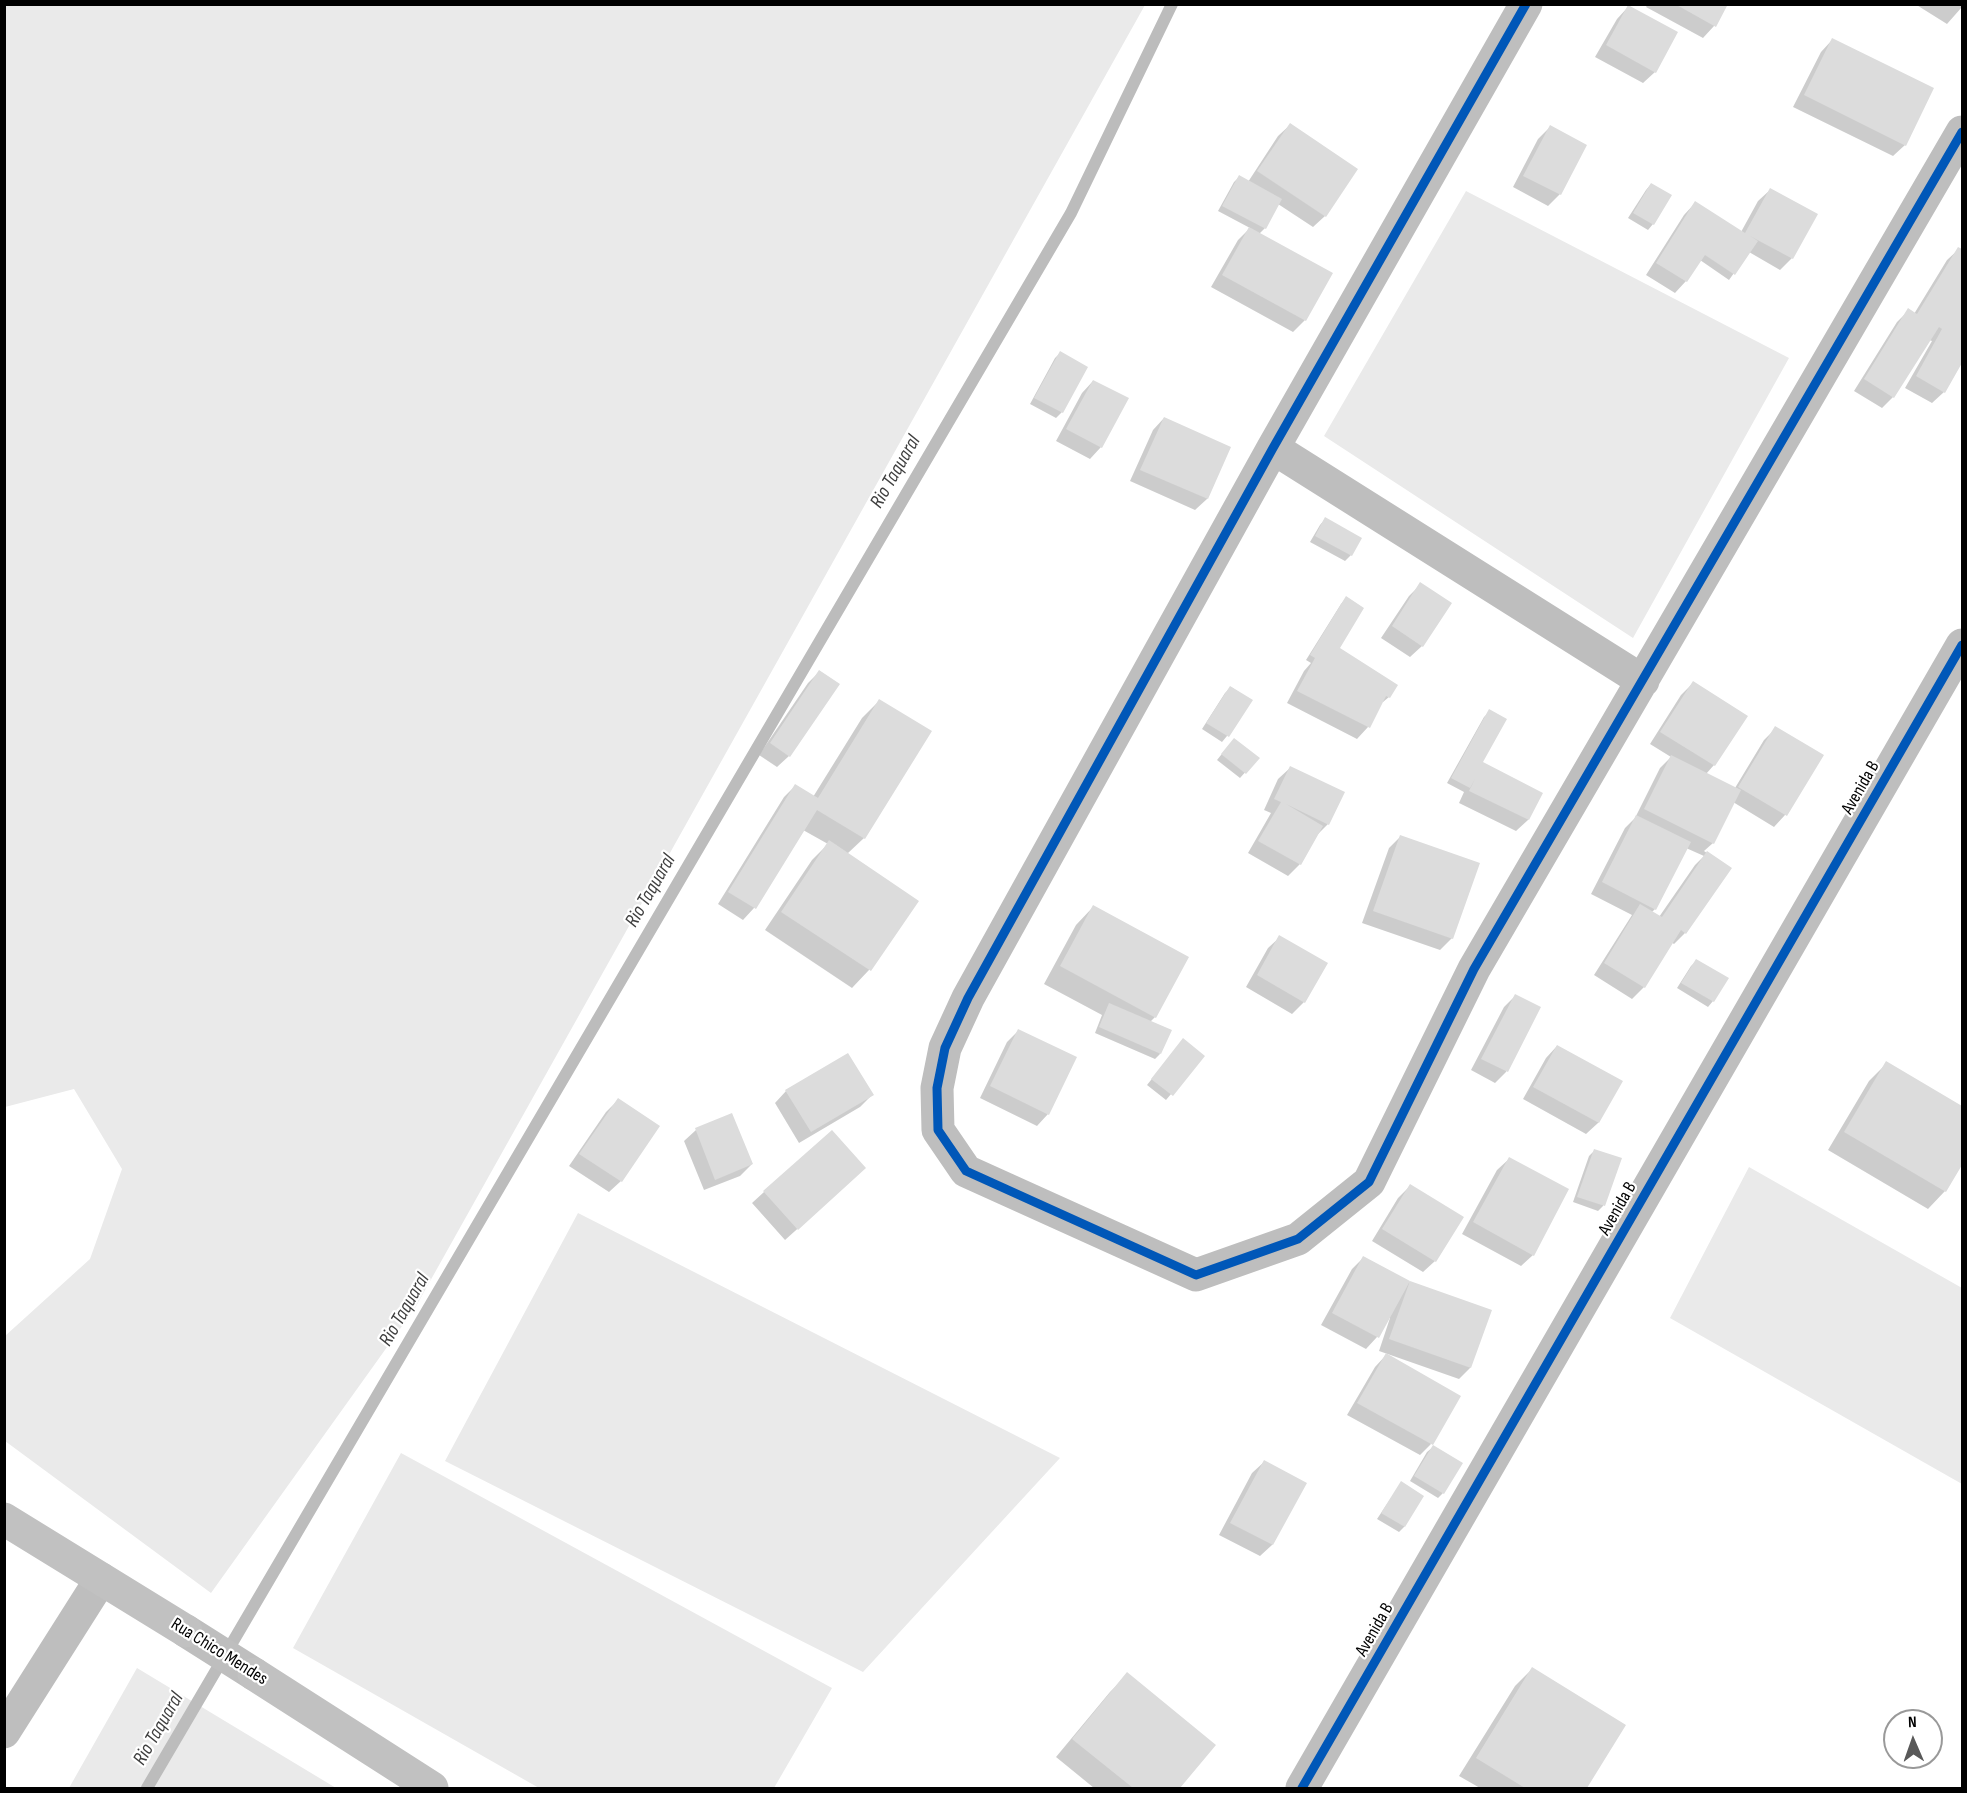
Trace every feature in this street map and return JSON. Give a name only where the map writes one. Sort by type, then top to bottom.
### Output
[{"type":"main road","name":"Rua Chico Mendes","points":[[4,1519],[186,1631]]},
{"type":"main road","name":"Rua Chico Mendes","points":[[254,1674],[432,1788]]},
{"type":"street","points":[[1526,4],[1273,448],[968,998],[945,1048],[937,1088],[938,1131],[966,1171],[1196,1275],[1298,1239],[1369,1182],[1474,969],[1962,132]]},
{"type":"street","points":[[1273,448],[1643,681]]},
{"type":"street","name":"Avenida B","points":[[1302,1788],[1962,645]]},
{"type":"street","points":[[4,1732],[101,1579]]},
{"type":"street","name":"Rua Chico Mendes","points":[[186,1631],[254,1674]]},
{"type":"shaded area","points":[[5,4],[1145,5],[415,1308],[211,1593],[5,1441],[5,1336],[90,1259],[122,1169],[74,1089],[5,1107]]},
{"type":"shaded area","points":[[1466,191],[1789,358],[1633,638],[1324,436]]},
{"type":"shaded area","points":[[1749,1167],[1962,1288],[1962,1484],[1670,1318]]},
{"type":"shaded area","points":[[578,1213],[1060,1458],[863,1672],[445,1461]]},
{"type":"shaded area","points":[[401,1453],[832,1688],[774,1788],[539,1788],[293,1648]]},
{"type":"shaded area","points":[[137,1668],[336,1788],[69,1788]]},
{"type":"building","points":[[1675,4],[1728,4],[1716,27]]},
{"type":"building","points":[[1628,5],[1678,32],[1656,73],[1606,45]]},
{"type":"building","points":[[1832,38],[1934,88],[1906,146],[1804,95]]},
{"type":"building","points":[[1290,123],[1358,169],[1326,217],[1257,171]]},
{"type":"building","points":[[1550,125],[1587,145],[1561,195],[1523,176]]},
{"type":"building","points":[[1239,175],[1282,199],[1266,229],[1222,206]]},
{"type":"building","points":[[1651,183],[1672,195],[1654,225],[1633,213]]},
{"type":"building","points":[[1770,188],[1818,214],[1793,259],[1750,236],[1758,241],[1735,275],[1705,255],[1687,282],[1656,263],[1695,201],[1745,233]]},
{"type":"building","points":[[1249,227],[1333,273],[1306,321],[1222,275]]},
{"type":"building","points":[[1958,247],[1962,249],[1962,363],[1945,393],[1916,376],[1942,329],[1939,327],[1894,398],[1864,379],[1908,308],[1917,314]]},
{"type":"building","points":[[1060,351],[1088,367],[1063,413],[1034,398]]},
{"type":"building","points":[[1093,380],[1129,398],[1102,448],[1066,429]]},
{"type":"building","points":[[1164,417],[1231,447],[1208,499],[1140,470]]},
{"type":"building","points":[[1325,517],[1362,538],[1352,556],[1315,536]]},
{"type":"building","points":[[1420,582],[1452,603],[1423,647],[1392,626]]},
{"type":"building","points":[[1346,596],[1364,608],[1340,648],[1398,685],[1390,698],[1386,696],[1370,728],[1297,691],[1315,658],[1310,655]]},
{"type":"building","points":[[819,670],[840,684],[790,757],[770,743]]},
{"type":"building","points":[[1693,681],[1748,716],[1715,766],[1660,732]]},
{"type":"building","points":[[1230,686],[1253,700],[1229,737],[1206,723]]},
{"type":"building","points":[[879,699],[932,731],[865,839],[817,810],[756,909],[728,892],[795,784],[818,798]]},
{"type":"building","points":[[1489,709],[1507,719],[1483,762],[1543,793],[1529,820],[1469,791],[1475,779],[1470,788],[1451,778]]},
{"type":"building","points":[[1775,726],[1824,755],[1787,816],[1738,787]]},
{"type":"building","points":[[1234,738],[1260,758],[1246,774],[1221,754]]},
{"type":"building","points":[[1671,755],[1741,790],[1714,844],[1644,809]]},
{"type":"building","points":[[1290,766],[1345,792],[1329,825],[1286,804],[1323,826],[1301,865],[1258,841],[1281,802],[1274,799]]},
{"type":"building","points":[[1636,815],[1691,842],[1656,910],[1602,882]]},
{"type":"building","points":[[1400,835],[1480,863],[1453,939],[1373,911]]},
{"type":"building","points":[[829,840],[919,901],[871,971],[781,912]]},
{"type":"building","points":[[1707,851],[1732,868],[1686,934],[1681,930],[1645,988],[1604,963],[1640,904],[1662,917]]},
{"type":"building","points":[[1093,905],[1189,957],[1156,1018],[1060,966]]},
{"type":"building","points":[[1279,935],[1328,963],[1305,1003],[1257,975]]},
{"type":"building","points":[[1696,959],[1729,978],[1714,1002],[1681,983]]},
{"type":"building","points":[[1515,994],[1541,1007],[1508,1072],[1481,1059]]},
{"type":"building","points":[[1109,1003],[1172,1030],[1161,1054],[1099,1027]]},
{"type":"building","points":[[1018,1029],[1077,1057],[1049,1115],[990,1086]]},
{"type":"building","points":[[1183,1038],[1205,1056],[1173,1096],[1151,1079]]},
{"type":"building","points":[[1557,1045],[1623,1081],[1599,1123],[1533,1087]]},
{"type":"building","points":[[848,1053],[874,1095],[811,1132],[785,1090]]},
{"type":"building","points":[[1886,1061],[1962,1106],[1962,1165],[1946,1192],[1844,1132]]},
{"type":"building","points":[[618,1098],[660,1126],[622,1182],[579,1154]]},
{"type":"building","points":[[732,1113],[753,1164],[715,1180],[695,1128]]},
{"type":"building","points":[[832,1130],[866,1168],[798,1230],[763,1191]]},
{"type":"building","points":[[1594,1149],[1622,1158],[1605,1206],[1577,1197]]},
{"type":"building","points":[[1509,1157],[1569,1189],[1534,1256],[1473,1222]]},
{"type":"building","points":[[1410,1184],[1464,1217],[1436,1262],[1382,1229]]},
{"type":"building","points":[[1363,1256],[1410,1281],[1379,1338],[1332,1313]]},
{"type":"building","points":[[1410,1281],[1492,1310],[1471,1368],[1389,1339]]},
{"type":"building","points":[[1386,1353],[1461,1396],[1433,1445],[1357,1403]]},
{"type":"building","points":[[1433,1445],[1463,1463],[1444,1494],[1414,1476]]},
{"type":"building","points":[[1264,1460],[1307,1483],[1273,1545],[1230,1523]]},
{"type":"building","points":[[1401,1481],[1424,1496],[1405,1527],[1381,1513]]},
{"type":"building","points":[[1532,1667],[1626,1725],[1587,1788],[1525,1788],[1476,1758]]},
{"type":"building","points":[[1127,1672],[1216,1745],[1180,1788],[1133,1788],[1072,1739]]},
{"type":"waterway","name":"Rio Taquaral","points":[[147,1788],[1071,213],[1172,4]]},
{"type":"cycle path","points":[[1526,4],[1273,448],[968,998],[945,1048],[937,1088],[938,1130],[966,1171],[1196,1275],[1298,1239],[1369,1182],[1474,969],[1962,132]]},
{"type":"cycle path","points":[[1302,1788],[1962,645]]}]
